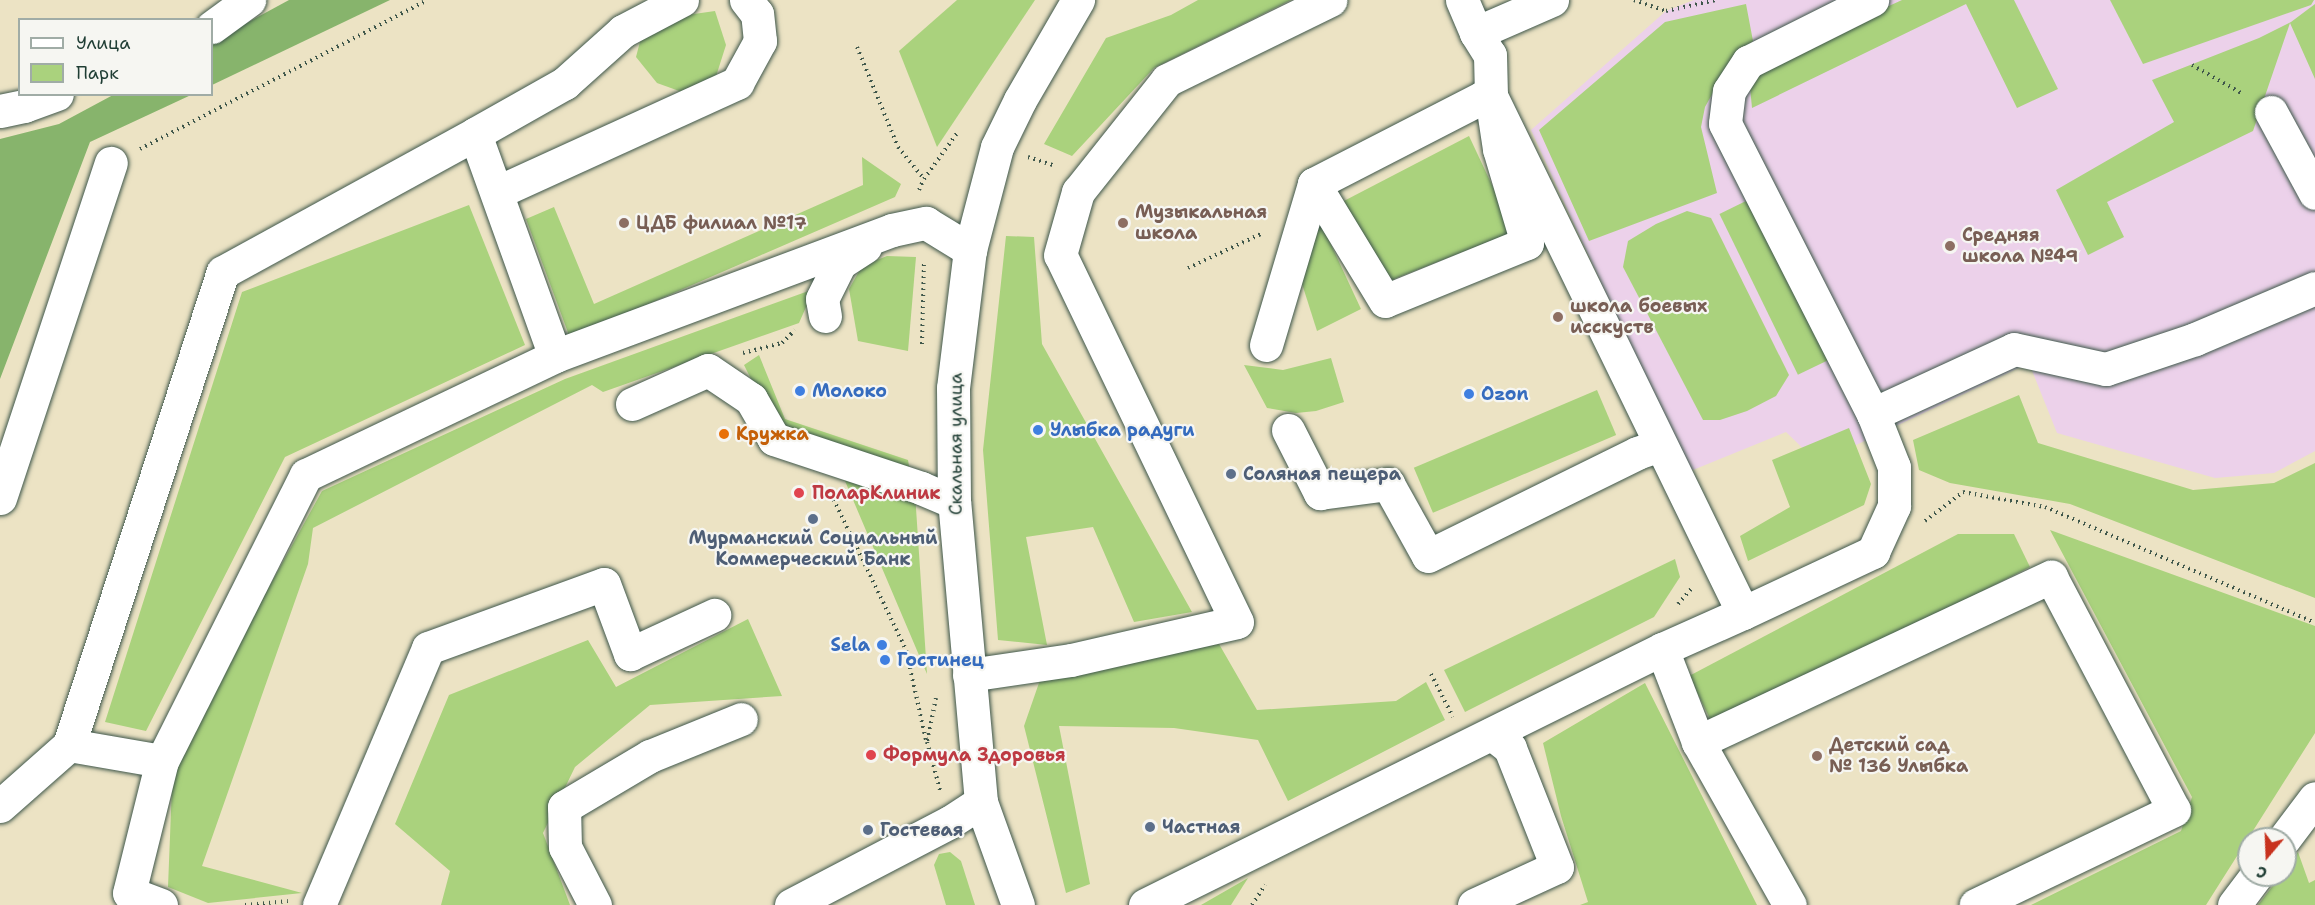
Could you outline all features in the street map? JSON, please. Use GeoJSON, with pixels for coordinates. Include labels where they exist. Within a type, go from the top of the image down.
{"type":"FeatureCollection","features":[{"type":"Feature","properties":{"kind":"street"},"geometry":{"type":"LineString","coordinates":[[213,26],[249,0]]}},
{"type":"Feature","properties":{"kind":"street"},"geometry":{"type":"LineString","coordinates":[[0,806],[69,745],[223,272],[565,83],[623,31],[682,0]]}},
{"type":"Feature","properties":{"kind":"street"},"geometry":{"type":"LineString","coordinates":[[498,192],[737,84],[760,41],[758,14],[746,0]]}},
{"type":"Feature","properties":{"kind":"street","name":"Скальная улица"},"geometry":{"type":"LineString","coordinates":[[1018,905],[981,802],[954,502],[953,388],[970,250],[997,147],[1020,100],[1078,0]]}},
{"type":"Feature","properties":{"kind":"street"},"geometry":{"type":"LineString","coordinates":[[969,675],[1071,660],[1238,622],[1060,255],[1078,192],[1167,80],[1330,0]]}},
{"type":"Feature","properties":{"kind":"street"},"geometry":{"type":"LineString","coordinates":[[1314,184],[1385,301],[1527,243],[1499,149],[1491,96],[1490,55],[1476,33],[1462,0]]}},
{"type":"Feature","properties":{"kind":"street"},"geometry":{"type":"LineString","coordinates":[[1476,33],[1552,0]]}},
{"type":"Feature","properties":{"kind":"street"},"geometry":{"type":"LineString","coordinates":[[1145,905],[1662,649],[1873,552],[1894,506],[1894,467],[1873,414],[1725,123],[1729,91],[1749,62],[1872,0]]}},
{"type":"Feature","properties":{"kind":"street"},"geometry":{"type":"LineString","coordinates":[[0,111],[50,96]]}},
{"type":"Feature","properties":{"kind":"street"},"geometry":{"type":"LineString","coordinates":[[1266,345],[1314,184],[1491,96]]}},
{"type":"Feature","properties":{"kind":"street"},"geometry":{"type":"LineString","coordinates":[[1491,96],[1743,613]]}},
{"type":"Feature","properties":{"kind":"street"},"geometry":{"type":"LineString","coordinates":[[2261,106],[2315,193]]}},
{"type":"Feature","properties":{"kind":"street"},"geometry":{"type":"LineString","coordinates":[[475,134],[498,192],[555,356]]}},
{"type":"Feature","properties":{"kind":"street"},"geometry":{"type":"LineString","coordinates":[[0,498],[111,164]]}},
{"type":"Feature","properties":{"kind":"street"},"geometry":{"type":"LineString","coordinates":[[161,905],[126,899],[162,761],[306,475],[555,356],[892,231],[926,223],[970,250]]}},
{"type":"Feature","properties":{"kind":"street"},"geometry":{"type":"LineString","coordinates":[[825,316],[822,299],[840,263],[892,231]]}},
{"type":"Feature","properties":{"kind":"street"},"geometry":{"type":"LineString","coordinates":[[1873,414],[2014,349],[2106,369],[2195,339],[2315,288]]}},
{"type":"Feature","properties":{"kind":"street"},"geometry":{"type":"LineString","coordinates":[[632,404],[708,370],[751,399],[774,439],[921,488],[954,502]]}},
{"type":"Feature","properties":{"kind":"street"},"geometry":{"type":"LineString","coordinates":[[1288,430],[1320,493],[1388,484],[1428,556],[1637,453],[1660,445]]}},
{"type":"Feature","properties":{"kind":"street"},"geometry":{"type":"LineString","coordinates":[[1698,742],[2051,577],[2174,810],[1976,905]]}},
{"type":"Feature","properties":{"kind":"street"},"geometry":{"type":"LineString","coordinates":[[319,905],[428,648],[604,584],[630,654],[714,615]]}},
{"type":"Feature","properties":{"kind":"street"},"geometry":{"type":"LineString","coordinates":[[1662,649],[1698,742],[1790,905]]}},
{"type":"Feature","properties":{"kind":"street"},"geometry":{"type":"LineString","coordinates":[[595,905],[565,847],[564,807],[650,756],[741,719]]}},
{"type":"Feature","properties":{"kind":"street"},"geometry":{"type":"LineString","coordinates":[[1474,905],[1557,867],[1510,748],[1492,734]]}},
{"type":"Feature","properties":{"kind":"street"},"geometry":{"type":"LineString","coordinates":[[69,745],[162,761]]}},
{"type":"Feature","properties":{"kind":"street"},"geometry":{"type":"LineString","coordinates":[[2293,827],[2315,798]]}},
{"type":"Feature","properties":{"kind":"street"},"geometry":{"type":"LineString","coordinates":[[790,905],[950,822],[981,802]]}},
{"type":"Feature","properties":{"kind":"street"},"geometry":{"type":"LineString","coordinates":[[2234,905],[2248,887]]}},
{"type":"Feature","properties":{"kind":"path"},"geometry":{"type":"LineString","coordinates":[[111,164],[427,0]]}},
{"type":"Feature","properties":{"kind":"path"},"geometry":{"type":"LineString","coordinates":[[1634,0],[1666,11],[1716,0]]}},
{"type":"Feature","properties":{"kind":"path"},"geometry":{"type":"LineString","coordinates":[[857,47],[898,147],[924,179]]}},
{"type":"Feature","properties":{"kind":"path"},"geometry":{"type":"LineString","coordinates":[[2192,65],[2261,106]]}},
{"type":"Feature","properties":{"kind":"path"},"geometry":{"type":"LineString","coordinates":[[1023,155],[1065,170]]}},
{"type":"Feature","properties":{"kind":"path"},"geometry":{"type":"LineString","coordinates":[[741,353],[763,346]]}},
{"type":"Feature","properties":{"kind":"path"},"geometry":{"type":"LineString","coordinates":[[810,452],[906,650],[927,742]]}},
{"type":"Feature","properties":{"kind":"path"},"geometry":{"type":"LineString","coordinates":[[2045,507],[2315,623]]}},
{"type":"Feature","properties":{"kind":"path"},"geometry":{"type":"LineString","coordinates":[[1431,674],[1454,719]]}},
{"type":"Feature","properties":{"kind":"path"},"geometry":{"type":"LineString","coordinates":[[1252,905],[1265,884]]}},
{"type":"Feature","properties":{"kind":"shaded area","name":"Средняя школа №49"},"geometry":{"type":"Polygon","coordinates":[[[1694,0],[2315,0],[2315,451],[2274,473],[2215,478],[2057,433],[2029,363],[1818,463],[1786,432],[1688,472],[1531,130],[1666,11],[1694,0]]]}},
{"type":"Feature","properties":{"kind":"green space"},"geometry":{"type":"Polygon","coordinates":[[[289,0],[390,0],[213,85],[213,41],[289,0]]]}},
{"type":"Feature","properties":{"kind":"green space"},"geometry":{"type":"Polygon","coordinates":[[[957,0],[1035,0],[937,147],[899,51],[957,0]]]}},
{"type":"Feature","properties":{"kind":"green space"},"geometry":{"type":"Polygon","coordinates":[[[1198,0],[1291,0],[1154,68],[1072,156],[1044,144],[1106,38],[1171,15],[1198,0]]]}},
{"type":"Feature","properties":{"kind":"green space"},"geometry":{"type":"Polygon","coordinates":[[[1902,0],[2014,0],[2058,89],[2017,108],[1966,4],[1752,108],[1750,87],[1762,64],[1902,0]]]}},
{"type":"Feature","properties":{"kind":"green space"},"geometry":{"type":"Polygon","coordinates":[[[2110,0],[2314,0],[2311,5],[2143,64],[2110,0]]]}},
{"type":"Feature","properties":{"kind":"green space"},"geometry":{"type":"Polygon","coordinates":[[[1746,4],[1753,41],[1724,73],[1705,107],[1701,127],[1717,193],[1589,241],[1539,130],[1665,22],[1746,4]]]}},
{"type":"Feature","properties":{"kind":"green space"},"geometry":{"type":"Polygon","coordinates":[[[2315,4],[2315,79],[2290,23],[2253,131],[2107,202],[2124,237],[2088,255],[2056,190],[2174,122],[2152,80],[2259,38],[2291,22],[2315,4]]]}},
{"type":"Feature","properties":{"kind":"green space"},"geometry":{"type":"Polygon","coordinates":[[[715,11],[726,45],[711,92],[682,92],[657,83],[636,57],[642,34],[680,16],[715,11]]]}},
{"type":"Feature","properties":{"kind":"green space"},"geometry":{"type":"Polygon","coordinates":[[[111,96],[189,96],[90,142],[0,379],[0,139],[59,124],[111,96]]]}},
{"type":"Feature","properties":{"kind":"green space"},"geometry":{"type":"Polygon","coordinates":[[[1469,136],[1514,232],[1386,282],[1340,203],[1469,136]]]}},
{"type":"Feature","properties":{"kind":"green space"},"geometry":{"type":"Polygon","coordinates":[[[862,157],[901,184],[895,197],[570,338],[526,219],[554,207],[594,304],[863,185],[862,157]]]}},
{"type":"Feature","properties":{"kind":"green space"},"geometry":{"type":"Polygon","coordinates":[[[1750,199],[1828,360],[1798,375],[1719,214],[1750,199]]]}},
{"type":"Feature","properties":{"kind":"green space"},"geometry":{"type":"Polygon","coordinates":[[[469,205],[525,345],[285,457],[146,731],[105,722],[242,292],[469,205]]]}},
{"type":"Feature","properties":{"kind":"green space"},"geometry":{"type":"Polygon","coordinates":[[[1687,211],[1711,218],[1789,375],[1776,396],[1747,411],[1720,420],[1703,420],[1623,267],[1628,241],[1656,224],[1687,211]]]}},
{"type":"Feature","properties":{"kind":"green space"},"geometry":{"type":"Polygon","coordinates":[[[1319,219],[1361,309],[1317,331],[1297,268],[1319,219]]]}},
{"type":"Feature","properties":{"kind":"green space"},"geometry":{"type":"Polygon","coordinates":[[[1006,236],[1034,237],[1042,344],[1192,612],[1134,622],[1093,527],[1026,537],[1047,645],[998,640],[983,450],[1006,236]]]}},
{"type":"Feature","properties":{"kind":"green space"},"geometry":{"type":"Polygon","coordinates":[[[887,256],[916,257],[908,351],[858,341],[849,289],[862,266],[887,256]]]}},
{"type":"Feature","properties":{"kind":"green space"},"geometry":{"type":"Polygon","coordinates":[[[814,289],[799,323],[603,392],[592,385],[313,528],[308,564],[202,866],[302,893],[208,903],[168,887],[173,761],[322,491],[565,379],[814,289]]]}},
{"type":"Feature","properties":{"kind":"green space"},"geometry":{"type":"Polygon","coordinates":[[[759,355],[785,419],[908,460],[911,477],[780,437],[744,365],[759,355]]]}},
{"type":"Feature","properties":{"kind":"green space"},"geometry":{"type":"Polygon","coordinates":[[[1331,358],[1344,402],[1316,411],[1296,413],[1267,408],[1244,365],[1283,370],[1331,358]]]}},
{"type":"Feature","properties":{"kind":"green space"},"geometry":{"type":"Polygon","coordinates":[[[1597,390],[1616,435],[1433,513],[1414,468],[1597,390]]]}},
{"type":"Feature","properties":{"kind":"green space"},"geometry":{"type":"Polygon","coordinates":[[[2019,395],[2038,443],[2193,490],[2274,483],[2315,463],[2315,598],[2070,504],[1950,483],[1919,470],[1913,440],[2019,395]]]}},
{"type":"Feature","properties":{"kind":"green space"},"geometry":{"type":"Polygon","coordinates":[[[1849,428],[1871,484],[1864,505],[1748,561],[1740,536],[1790,507],[1772,460],[1849,428]]]}},
{"type":"Feature","properties":{"kind":"green space"},"geometry":{"type":"Polygon","coordinates":[[[839,470],[915,493],[927,674],[845,481],[839,470]]]}},
{"type":"Feature","properties":{"kind":"green space"},"geometry":{"type":"Polygon","coordinates":[[[2050,530],[2315,626],[2315,733],[2255,827],[2237,827],[2237,856],[2206,905],[2031,905],[2181,831],[2192,797],[2050,530]]]}},
{"type":"Feature","properties":{"kind":"green space"},"geometry":{"type":"Polygon","coordinates":[[[1958,534],[2014,534],[2030,567],[1714,727],[1689,676],[1958,534]]]}},
{"type":"Feature","properties":{"kind":"green space"},"geometry":{"type":"Polygon","coordinates":[[[1675,559],[1680,577],[1654,617],[1465,712],[1444,670],[1675,559]]]}},
{"type":"Feature","properties":{"kind":"green space"},"geometry":{"type":"Polygon","coordinates":[[[748,619],[782,696],[650,705],[575,767],[543,833],[570,905],[441,905],[450,871],[395,824],[449,695],[588,640],[616,687],[748,619]]]}},
{"type":"Feature","properties":{"kind":"green space"},"geometry":{"type":"Polygon","coordinates":[[[1219,644],[1257,710],[1396,701],[1426,682],[1445,720],[1288,801],[1258,740],[1174,728],[1059,726],[1090,884],[1066,893],[1024,726],[1040,680],[1219,644]]]}},
{"type":"Feature","properties":{"kind":"green space"},"geometry":{"type":"Polygon","coordinates":[[[1645,683],[1757,905],[1580,905],[1588,902],[1561,816],[1543,743],[1645,683]]]}},
{"type":"Feature","properties":{"kind":"green space"},"geometry":{"type":"Polygon","coordinates":[[[950,852],[961,861],[975,905],[946,905],[934,865],[939,854],[950,852]]]}},
{"type":"Feature","properties":{"kind":"green space"},"geometry":{"type":"Polygon","coordinates":[[[2297,853],[2309,883],[2315,880],[2315,905],[2258,905],[2272,887],[2297,887],[2297,853]]]}},
{"type":"Feature","properties":{"kind":"green space"},"geometry":{"type":"Polygon","coordinates":[[[1248,878],[1231,905],[1201,905],[1248,878]]]}},
{"type":"Feature","properties":{"kind":"place","name":"ЦДБ филиал №17"},"geometry":{"type":"Point","coordinates":[624,223]}},
{"type":"Feature","properties":{"kind":"place","name":"Музыкальная школа"},"geometry":{"type":"Point","coordinates":[1123,223]}},
{"type":"Feature","properties":{"kind":"place","name":"Средняя школа №49"},"geometry":{"type":"Point","coordinates":[1950,246]}},
{"type":"Feature","properties":{"kind":"place","name":"школа боевых исскуств"},"geometry":{"type":"Point","coordinates":[1558,317]}},
{"type":"Feature","properties":{"kind":"place","name":"Молоко"},"geometry":{"type":"Point","coordinates":[800,391]}},
{"type":"Feature","properties":{"kind":"place","name":"Ozon"},"geometry":{"type":"Point","coordinates":[1469,394]}},
{"type":"Feature","properties":{"kind":"place","name":"Улыбка радуги"},"geometry":{"type":"Point","coordinates":[1038,430]}},
{"type":"Feature","properties":{"kind":"place","name":"Кружка"},"geometry":{"type":"Point","coordinates":[724,434]}},
{"type":"Feature","properties":{"kind":"place","name":"Соляная пещера"},"geometry":{"type":"Point","coordinates":[1231,474]}},
{"type":"Feature","properties":{"kind":"place","name":"ПоларКлиник"},"geometry":{"type":"Point","coordinates":[799,493]}},
{"type":"Feature","properties":{"kind":"place","name":"Мурманский Социальный Коммерческий Банк"},"geometry":{"type":"Point","coordinates":[813,519]}},
{"type":"Feature","properties":{"kind":"place","name":"Sela"},"geometry":{"type":"Point","coordinates":[882,645]}},
{"type":"Feature","properties":{"kind":"place","name":"Гостинец"},"geometry":{"type":"Point","coordinates":[885,660]}},
{"type":"Feature","properties":{"kind":"place","name":"Формула Здоровья"},"geometry":{"type":"Point","coordinates":[871,755]}},
{"type":"Feature","properties":{"kind":"place","name":"Детский сад № 136 Улыбка"},"geometry":{"type":"Point","coordinates":[1817,756]}},
{"type":"Feature","properties":{"kind":"place","name":"Частная"},"geometry":{"type":"Point","coordinates":[1150,827]}},
{"type":"Feature","properties":{"kind":"place","name":"Гостевая"},"geometry":{"type":"Point","coordinates":[868,830]}}]}
